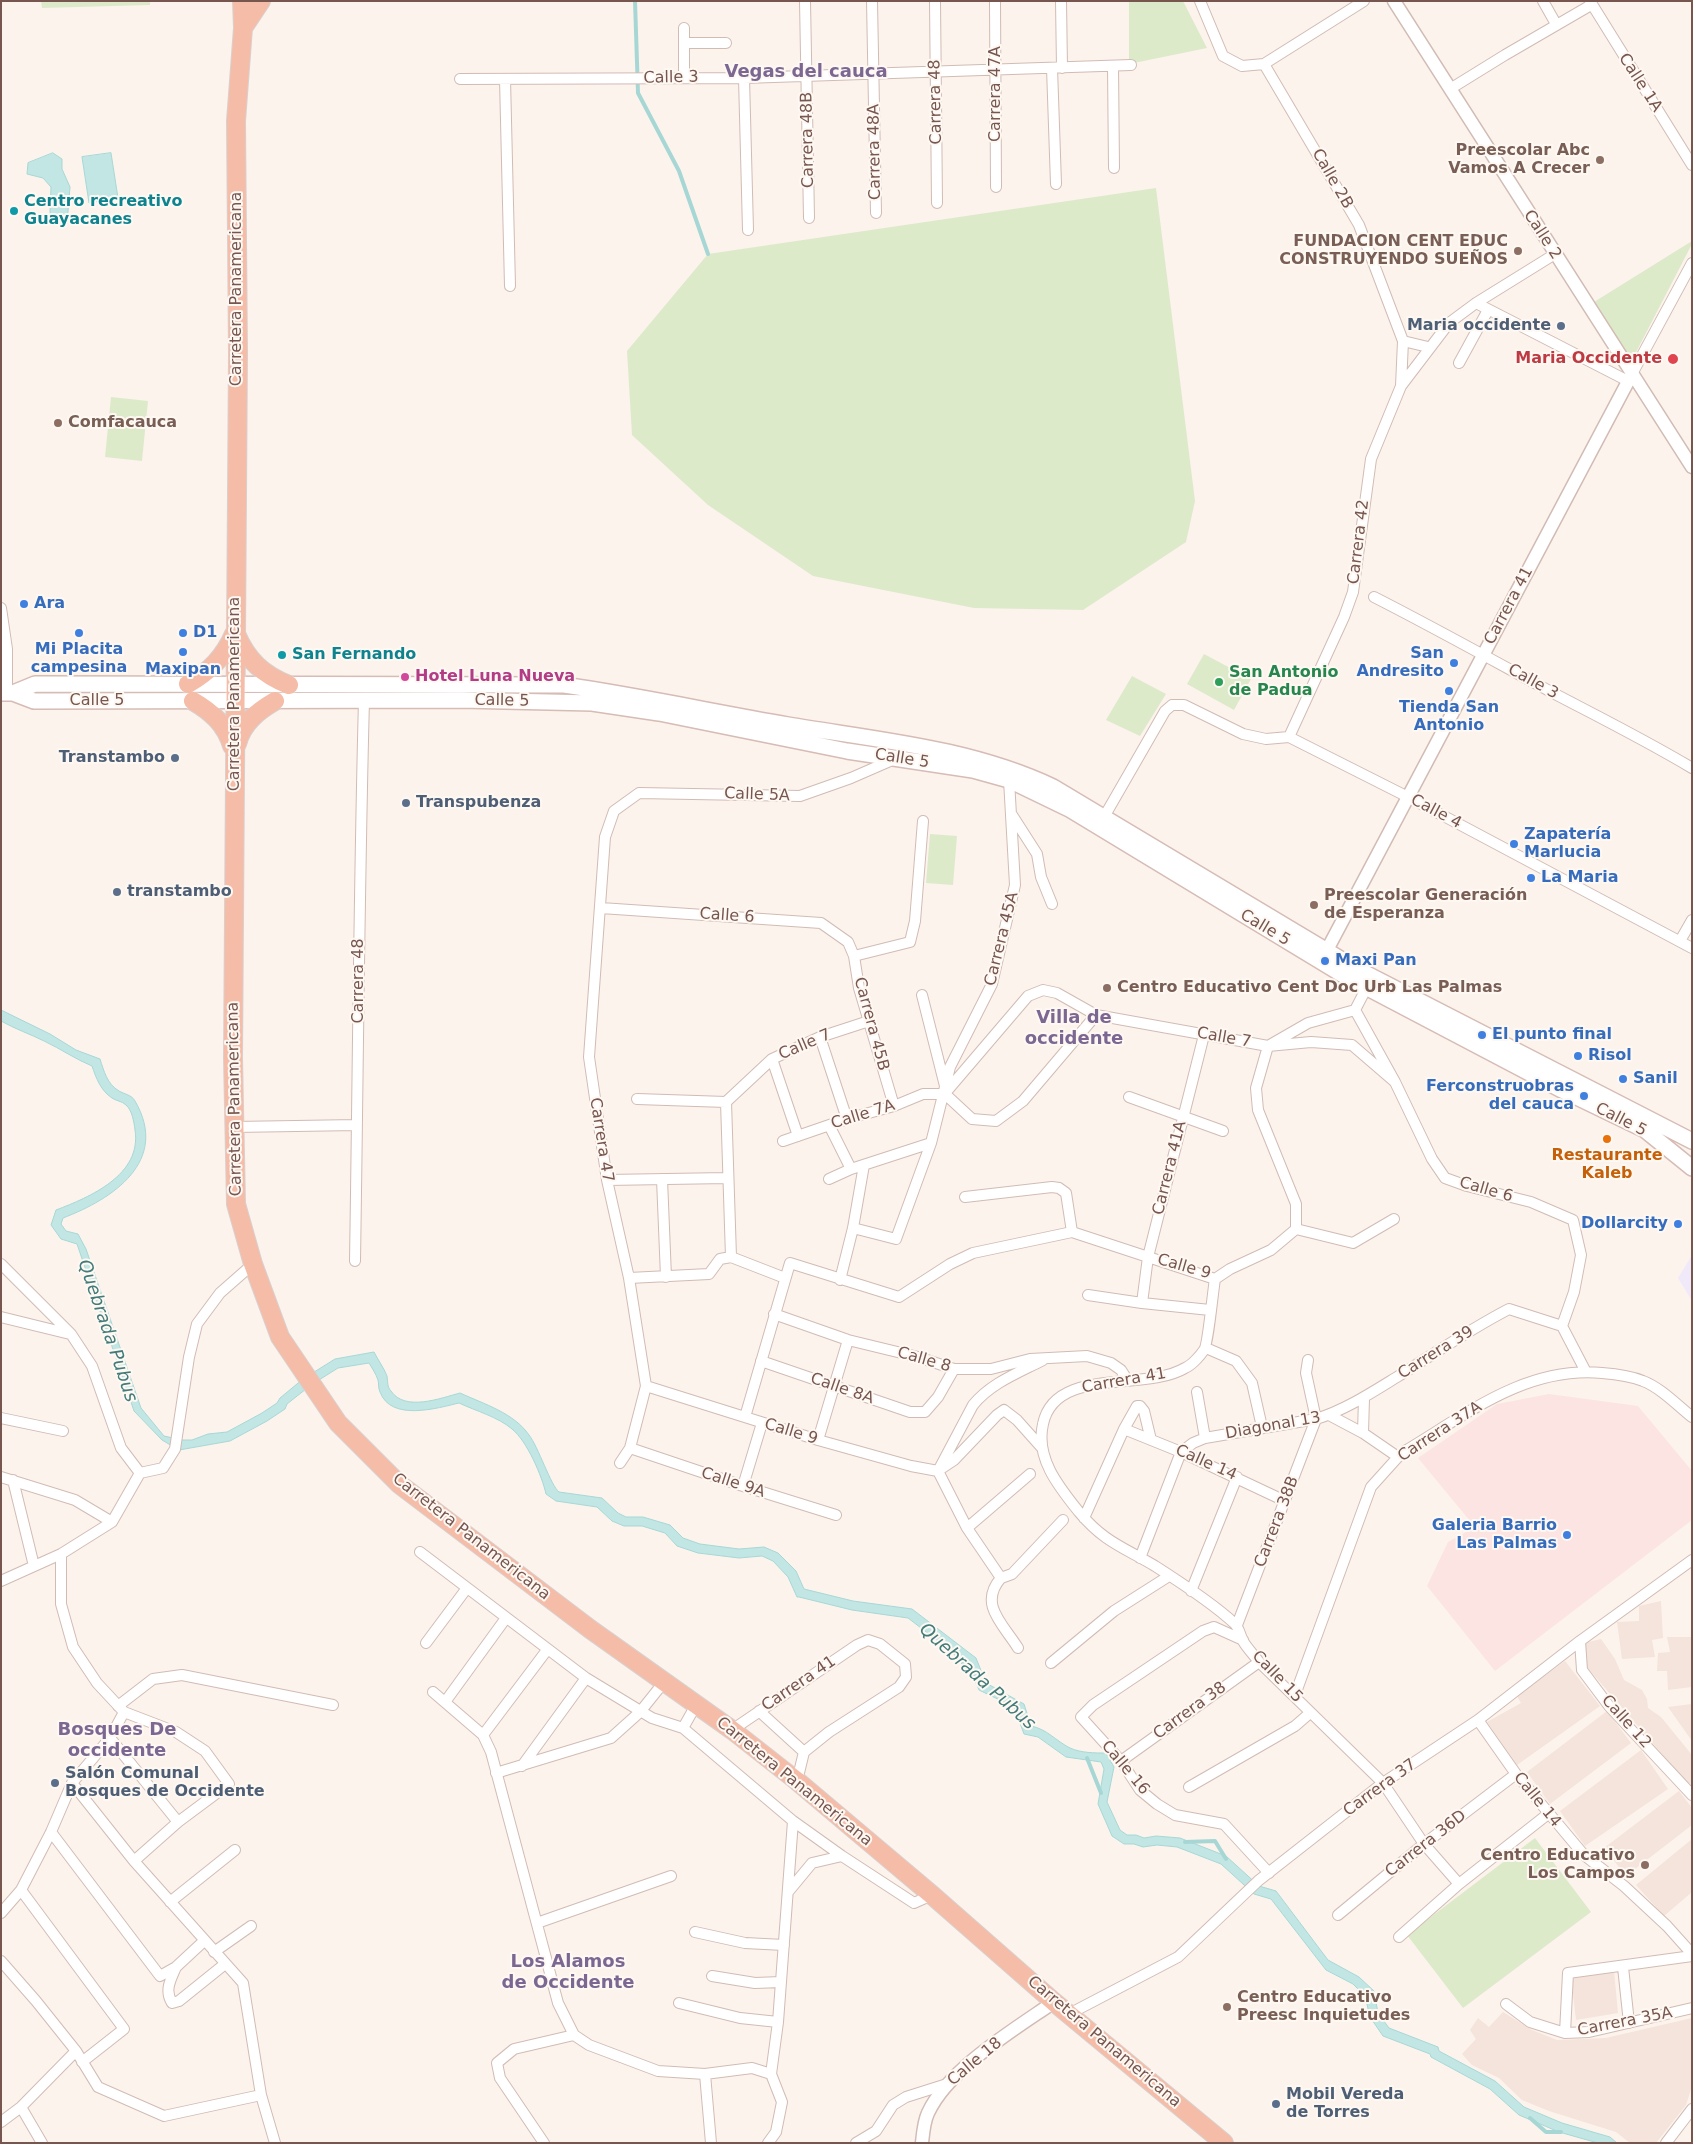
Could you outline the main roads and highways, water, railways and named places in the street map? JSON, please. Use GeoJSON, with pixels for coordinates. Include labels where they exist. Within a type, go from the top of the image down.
{"type":"FeatureCollection","features":[{"type":"Feature","properties":{"kind":"highway","name":"Carretera Panamericana"},"geometry":{"type":"LineString","coordinates":[[242,1],[243,28],[236,121],[238,353],[234,754],[234,1127],[236,1204],[253,1264],[280,1337],[338,1423],[400,1484],[590,1629],[732,1730],[797,1781],[932,1895],[1054,2002],[1224,2143]]}},
{"type":"Feature","properties":{"kind":"highway","name":"Carretera Panamericana"},"geometry":{"type":"LineString","coordinates":[[243,28],[261,1]]}},
{"type":"Feature","properties":{"kind":"highway"},"geometry":{"type":"LineString","coordinates":[[235,631],[241,646],[261,670],[274,679],[289,685]]}},
{"type":"Feature","properties":{"kind":"highway"},"geometry":{"type":"LineString","coordinates":[[234,754],[230,737],[221,722],[190,692],[217,663],[228,648],[235,631]]}},
{"type":"Feature","properties":{"kind":"highway"},"geometry":{"type":"LineString","coordinates":[[234,754],[239,737],[248,722],[260,710],[275,700]]}},
{"type":"Feature","properties":{"kind":"main road","name":"Calle 5"},"geometry":{"type":"LineString","coordinates":[[7,693],[34,684],[190,692],[235,692],[289,685],[564,685],[634,695],[720,714],[978,759],[1029,776],[1104,817],[1358,969],[1692,1142]]}},
{"type":"Feature","properties":{"kind":"main road","name":"Calle 5"},"geometry":{"type":"LineString","coordinates":[[235,692],[275,700],[592,703],[659,713],[847,751],[973,770],[1009,780],[1071,810],[1322,962],[1367,987],[1562,1090],[1645,1130],[1692,1168]]}},
{"type":"Feature","properties":{"kind":"water"},"geometry":{"type":"Polygon","coordinates":[[[53,153],[62,159],[62,169],[70,187],[67,224],[53,225],[50,212],[51,187],[43,178],[27,174],[28,163],[53,153]]]}},
{"type":"Feature","properties":{"kind":"water"},"geometry":{"type":"Polygon","coordinates":[[[111,153],[118,198],[89,203],[82,157],[111,153]]]}},
{"type":"Feature","properties":{"kind":"water"},"geometry":{"type":"Polygon","coordinates":[[[1,1010],[50,1034],[76,1050],[100,1059],[109,1081],[119,1091],[134,1099],[144,1122],[146,1142],[141,1159],[131,1175],[100,1200],[63,1218],[61,1224],[66,1231],[78,1234],[86,1249],[141,1408],[164,1436],[192,1440],[208,1434],[227,1432],[277,1403],[280,1398],[303,1379],[335,1359],[374,1352],[387,1376],[389,1388],[397,1397],[405,1401],[424,1402],[460,1393],[498,1410],[523,1427],[533,1440],[552,1482],[559,1492],[602,1498],[618,1513],[626,1517],[643,1517],[670,1525],[683,1538],[700,1544],[739,1549],[764,1547],[778,1553],[796,1571],[804,1589],[853,1601],[912,1609],[976,1658],[986,1683],[1024,1704],[1031,1726],[1047,1732],[1074,1750],[1106,1753],[1114,1767],[1107,1802],[1120,1830],[1127,1835],[1136,1835],[1144,1838],[1156,1836],[1180,1838],[1226,1856],[1259,1886],[1276,1891],[1328,1960],[1359,1977],[1374,1991],[1378,2013],[1389,2028],[1438,2047],[1439,2051],[1495,2081],[1524,2107],[1562,2123],[1610,2137],[1617,2143],[1598,2143],[1559,2132],[1519,2115],[1490,2089],[1431,2057],[1430,2054],[1383,2036],[1370,2017],[1365,1996],[1353,1984],[1326,1970],[1271,1899],[1254,1894],[1221,1864],[1177,1847],[1157,1845],[1143,1847],[1134,1844],[1124,1844],[1112,1836],[1098,1804],[1104,1769],[1101,1762],[1066,1757],[1038,1737],[1024,1734],[1014,1707],[979,1690],[968,1664],[908,1618],[852,1610],[797,1597],[788,1577],[773,1561],[762,1556],[739,1558],[698,1553],[677,1546],[665,1533],[642,1526],[624,1526],[612,1521],[597,1507],[556,1501],[546,1494],[528,1450],[512,1429],[494,1418],[459,1403],[416,1411],[394,1407],[386,1401],[380,1392],[377,1378],[369,1363],[338,1368],[311,1385],[287,1404],[285,1409],[230,1441],[179,1450],[162,1440],[134,1411],[77,1244],[61,1239],[51,1225],[56,1210],[98,1191],[122,1172],[130,1160],[135,1146],[135,1130],[131,1113],[128,1107],[105,1092],[97,1080],[92,1066],[1,1021],[1,1010]]]}},
{"type":"Feature","properties":{"kind":"waterway"},"geometry":{"type":"LineString","coordinates":[[635,1],[638,93],[679,171],[708,254]]}},
{"type":"Feature","properties":{"kind":"waterway","name":"Quebrada Pubus"},"geometry":{"type":"LineString","coordinates":[[954,1652],[975,1677]]}},
{"type":"Feature","properties":{"kind":"waterway","name":"Quebrada Pubus"},"geometry":{"type":"LineString","coordinates":[[1087,1758],[1101,1793]]}},
{"type":"Feature","properties":{"kind":"waterway","name":"Quebrada Pubus"},"geometry":{"type":"LineString","coordinates":[[1185,1842],[1215,1841],[1226,1859]]}},
{"type":"Feature","properties":{"kind":"waterway","name":"Quebrada Pubus"},"geometry":{"type":"LineString","coordinates":[[1530,2118],[1546,2132],[1561,2132]]}},
{"type":"Feature","properties":{"kind":"place","name":"Preescolar Abc Vamos A Crecer"},"geometry":{"type":"Point","coordinates":[1600,160]}},
{"type":"Feature","properties":{"kind":"place","name":"Centro recreativo Guayacanes"},"geometry":{"type":"Point","coordinates":[14,211]}},
{"type":"Feature","properties":{"kind":"place","name":"FUNDACION CENT EDUC CONSTRUYENDO SUEÑOS"},"geometry":{"type":"Point","coordinates":[1518,251]}},
{"type":"Feature","properties":{"kind":"place","name":"Maria occidente"},"geometry":{"type":"Point","coordinates":[1561,326]}},
{"type":"Feature","properties":{"kind":"place","name":"Maria Occidente"},"geometry":{"type":"Point","coordinates":[1673,359]}},
{"type":"Feature","properties":{"kind":"place","name":"Comfacauca"},"geometry":{"type":"Point","coordinates":[58,423]}},
{"type":"Feature","properties":{"kind":"place","name":"Ara"},"geometry":{"type":"Point","coordinates":[24,604]}},
{"type":"Feature","properties":{"kind":"place","name":"Mi Placita campesina"},"geometry":{"type":"Point","coordinates":[79,633]}},
{"type":"Feature","properties":{"kind":"place","name":"D1"},"geometry":{"type":"Point","coordinates":[183,633]}},
{"type":"Feature","properties":{"kind":"place","name":"Maxipan"},"geometry":{"type":"Point","coordinates":[183,652]}},
{"type":"Feature","properties":{"kind":"place","name":"San Fernando"},"geometry":{"type":"Point","coordinates":[282,655]}},
{"type":"Feature","properties":{"kind":"place","name":"San Andresito"},"geometry":{"type":"Point","coordinates":[1454,663]}},
{"type":"Feature","properties":{"kind":"place","name":"Hotel Luna Nueva"},"geometry":{"type":"Point","coordinates":[405,677]}},
{"type":"Feature","properties":{"kind":"place","name":"San Antonio de Padua"},"geometry":{"type":"Point","coordinates":[1219,682]}},
{"type":"Feature","properties":{"kind":"place","name":"Tienda San Antonio"},"geometry":{"type":"Point","coordinates":[1449,691]}},
{"type":"Feature","properties":{"kind":"place","name":"Transtambo"},"geometry":{"type":"Point","coordinates":[175,758]}},
{"type":"Feature","properties":{"kind":"place","name":"Transpubenza"},"geometry":{"type":"Point","coordinates":[406,803]}},
{"type":"Feature","properties":{"kind":"place","name":"Zapatería Marlucia"},"geometry":{"type":"Point","coordinates":[1514,844]}},
{"type":"Feature","properties":{"kind":"place","name":"La Maria"},"geometry":{"type":"Point","coordinates":[1531,878]}},
{"type":"Feature","properties":{"kind":"place","name":"transtambo"},"geometry":{"type":"Point","coordinates":[117,892]}},
{"type":"Feature","properties":{"kind":"place","name":"Preescolar Generación de Esperanza"},"geometry":{"type":"Point","coordinates":[1314,905]}},
{"type":"Feature","properties":{"kind":"place","name":"Maxi Pan"},"geometry":{"type":"Point","coordinates":[1325,961]}},
{"type":"Feature","properties":{"kind":"place","name":"Centro Educativo Cent Doc Urb Las Palmas"},"geometry":{"type":"Point","coordinates":[1107,988]}},
{"type":"Feature","properties":{"kind":"place","name":"El punto final"},"geometry":{"type":"Point","coordinates":[1482,1035]}},
{"type":"Feature","properties":{"kind":"place","name":"Risol"},"geometry":{"type":"Point","coordinates":[1578,1056]}},
{"type":"Feature","properties":{"kind":"place","name":"Sanil"},"geometry":{"type":"Point","coordinates":[1623,1079]}},
{"type":"Feature","properties":{"kind":"place","name":"Ferconstruobras del cauca"},"geometry":{"type":"Point","coordinates":[1584,1096]}},
{"type":"Feature","properties":{"kind":"place","name":"Restaurante Kaleb"},"geometry":{"type":"Point","coordinates":[1607,1139]}},
{"type":"Feature","properties":{"kind":"place","name":"Dollarcity"},"geometry":{"type":"Point","coordinates":[1678,1224]}},
{"type":"Feature","properties":{"kind":"place","name":"Galeria Barrio Las Palmas"},"geometry":{"type":"Point","coordinates":[1567,1535]}},
{"type":"Feature","properties":{"kind":"place","name":"Salón Comunal Bosques de Occidente"},"geometry":{"type":"Point","coordinates":[55,1783]}},
{"type":"Feature","properties":{"kind":"place","name":"Centro Educativo Los Campos"},"geometry":{"type":"Point","coordinates":[1645,1865]}},
{"type":"Feature","properties":{"kind":"place","name":"Centro Educativo Preesc Inquietudes"},"geometry":{"type":"Point","coordinates":[1227,2007]}},
{"type":"Feature","properties":{"kind":"place","name":"Mobil Vereda de Torres"},"geometry":{"type":"Point","coordinates":[1276,2104]}},
{"type":"Feature","properties":{"kind":"district","name":"Vegas del cauca"},"geometry":{"type":"Point","coordinates":[806,72]}},
{"type":"Feature","properties":{"kind":"district","name":"Villa de occidente"},"geometry":{"type":"Point","coordinates":[1074,1028]}},
{"type":"Feature","properties":{"kind":"district","name":"Bosques De occidente"},"geometry":{"type":"Point","coordinates":[117,1740]}},
{"type":"Feature","properties":{"kind":"district","name":"Los Alamos de Occidente"},"geometry":{"type":"Point","coordinates":[568,1972]}}]}
